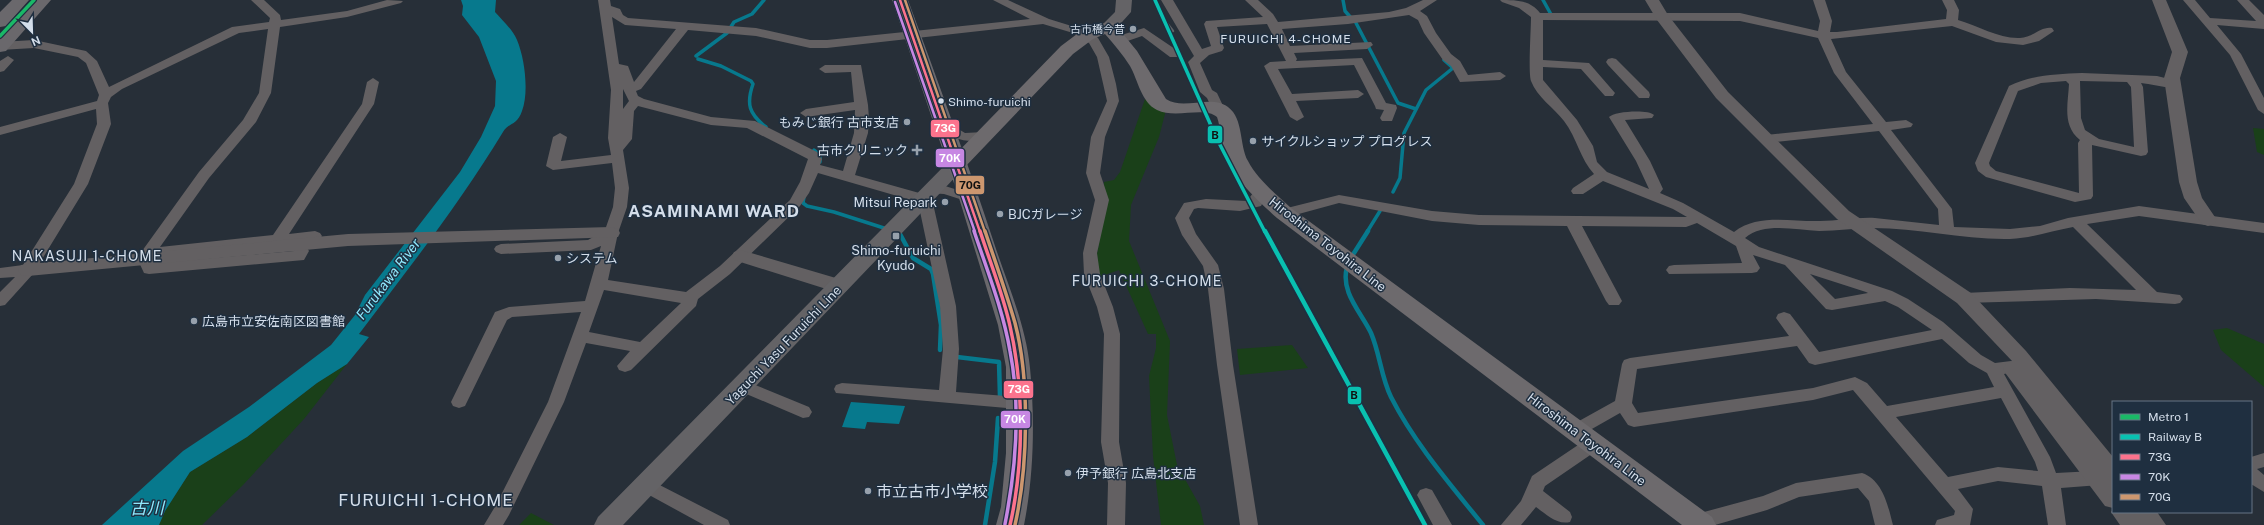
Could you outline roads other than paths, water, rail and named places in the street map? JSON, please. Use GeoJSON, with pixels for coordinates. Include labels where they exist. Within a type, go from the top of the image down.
{"type":"FeatureCollection","features":[{"type":"Feature","properties":{"kind":"highway"},"geometry":{"type":"LineString","coordinates":[[0,22],[21,0]]}},
{"type":"Feature","properties":{"kind":"highway"},"geometry":{"type":"LineString","coordinates":[[2,53],[43,0]]}},
{"type":"Feature","properties":{"kind":"highway"},"geometry":{"type":"LineString","coordinates":[[900,0],[941,123],[969,198],[1010,325],[1018,367],[1019,403],[1019,453],[1014,507],[1010,525]]}},
{"type":"Feature","properties":{"kind":"main road"},"geometry":{"type":"LineString","coordinates":[[1113,33],[1126,7],[1124,0]]}},
{"type":"Feature","properties":{"kind":"main road"},"geometry":{"type":"LineString","coordinates":[[957,164],[1067,50],[1087,35],[1113,33]]}},
{"type":"Feature","properties":{"kind":"main road"},"geometry":{"type":"LineString","coordinates":[[1113,33],[1138,66],[1156,100],[1163,106],[1174,109],[1210,107],[1218,110]]}},
{"type":"Feature","properties":{"kind":"main road","name":"Hiroshima Toyohira Line"},"geometry":{"type":"LineString","coordinates":[[1218,110],[1224,114],[1229,122],[1232,147],[1237,159],[1261,192],[1284,213],[1702,525]]}},
{"type":"Feature","properties":{"kind":"main road","name":"Yaguchi Yasu Furuichi Line"},"geometry":{"type":"LineString","coordinates":[[607,525],[957,164]]}},
{"type":"Feature","properties":{"kind":"street"},"geometry":{"type":"LineString","coordinates":[[144,258],[204,175],[249,122],[265,93],[276,17],[257,0]]}},
{"type":"Feature","properties":{"kind":"street"},"geometry":{"type":"LineString","coordinates":[[999,0],[1045,21],[1077,30],[1087,35],[1094,41],[1103,57],[1113,101],[1098,137],[1093,173],[1100,189],[1102,200],[1090,253],[1092,274],[1105,307],[1112,334],[1110,442],[1117,483],[1116,525]]}},
{"type":"Feature","properties":{"kind":"street"},"geometry":{"type":"LineString","coordinates":[[1167,0],[1199,55]]}},
{"type":"Feature","properties":{"kind":"street"},"geometry":{"type":"LineString","coordinates":[[1251,0],[1272,21],[1294,65]]}},
{"type":"Feature","properties":{"kind":"street"},"geometry":{"type":"LineString","coordinates":[[1218,110],[1212,96],[1206,92],[1194,62],[1199,55],[1218,48],[1210,24],[1272,21],[1350,22],[1411,12],[1431,0]]}},
{"type":"Feature","properties":{"kind":"street"},"geometry":{"type":"LineString","coordinates":[[1506,0],[1527,7],[1537,17],[1740,17],[1824,35],[1837,36],[1952,22],[2010,42],[2038,38],[2048,30]]}},
{"type":"Feature","properties":{"kind":"street"},"geometry":{"type":"LineString","coordinates":[[1652,0],[1662,17],[1722,96],[1843,214],[1964,298],[2019,356],[2108,476],[2112,494]]}},
{"type":"Feature","properties":{"kind":"street"},"geometry":{"type":"LineString","coordinates":[[1819,0],[1826,20],[1824,35],[1840,73],[1876,120],[1884,126],[1935,194],[1945,210],[1947,230]]}},
{"type":"Feature","properties":{"kind":"street"},"geometry":{"type":"LineString","coordinates":[[1948,0],[1953,10],[1952,22]]}},
{"type":"Feature","properties":{"kind":"street"},"geometry":{"type":"LineString","coordinates":[[2159,0],[2177,41],[2180,52],[2172,78],[2188,182],[2193,198],[2208,220]]}},
{"type":"Feature","properties":{"kind":"street"},"geometry":{"type":"LineString","coordinates":[[2189,0],[2235,54],[2264,110]]}},
{"type":"Feature","properties":{"kind":"street"},"geometry":{"type":"LineString","coordinates":[[2243,0],[2264,22]]}},
{"type":"Feature","properties":{"kind":"street"},"geometry":{"type":"LineString","coordinates":[[0,131],[103,99],[118,86],[226,34],[275,24],[347,14],[397,2]]}},
{"type":"Feature","properties":{"kind":"street"},"geometry":{"type":"LineString","coordinates":[[605,5],[616,11],[618,17],[625,21],[771,34],[810,44],[827,44],[956,29],[1045,21]]}},
{"type":"Feature","properties":{"kind":"street"},"geometry":{"type":"LineString","coordinates":[[493,525],[503,510],[556,402],[599,284],[611,233],[620,207],[622,188],[615,138],[617,90],[605,5]]}},
{"type":"Feature","properties":{"kind":"street"},"geometry":{"type":"LineString","coordinates":[[1272,21],[1343,12]]}},
{"type":"Feature","properties":{"kind":"street"},"geometry":{"type":"LineString","coordinates":[[1411,12],[1423,18],[1430,33],[1447,57],[1456,64],[1464,78],[1500,76]]}},
{"type":"Feature","properties":{"kind":"street"},"geometry":{"type":"LineString","coordinates":[[1537,17],[1537,80],[1543,90],[1570,120],[1586,146],[1591,163],[1602,175],[1678,206],[1754,250],[1871,288],[1887,295],[1903,303],[1946,333],[1975,359],[2002,368]]}},
{"type":"Feature","properties":{"kind":"street"},"geometry":{"type":"LineString","coordinates":[[2207,21],[2264,25]]}},
{"type":"Feature","properties":{"kind":"street"},"geometry":{"type":"LineString","coordinates":[[560,137],[553,166],[591,163],[618,154],[625,139],[628,111],[637,86],[685,26]]}},
{"type":"Feature","properties":{"kind":"street"},"geometry":{"type":"LineString","coordinates":[[1113,33],[1144,32],[1174,54]]}},
{"type":"Feature","properties":{"kind":"street"},"geometry":{"type":"LineString","coordinates":[[0,301],[28,270],[54,231],[81,184],[104,124],[101,81],[91,61],[82,54],[34,44],[2,53]]}},
{"type":"Feature","properties":{"kind":"street"},"geometry":{"type":"LineString","coordinates":[[1287,50],[1367,45]]}},
{"type":"Feature","properties":{"kind":"street"},"geometry":{"type":"LineString","coordinates":[[1297,117],[1290,98],[1277,81],[1270,66],[1358,61],[1381,106],[1391,108],[1386,118]]}},
{"type":"Feature","properties":{"kind":"street"},"geometry":{"type":"LineString","coordinates":[[1612,62],[1644,95]]}},
{"type":"Feature","properties":{"kind":"street"},"geometry":{"type":"LineString","coordinates":[[1536,63],[1585,66],[1609,93]]}},
{"type":"Feature","properties":{"kind":"street"},"geometry":{"type":"LineString","coordinates":[[613,66],[624,69],[633,95]]}},
{"type":"Feature","properties":{"kind":"street"},"geometry":{"type":"LineString","coordinates":[[825,69],[857,68],[862,106],[860,133],[848,176]]}},
{"type":"Feature","properties":{"kind":"street"},"geometry":{"type":"LineString","coordinates":[[2088,140],[2085,143],[2086,196],[2075,198],[1991,174],[1983,168],[1982,163],[2013,89],[2021,83],[2032,80],[2070,78],[2157,80],[2173,84]]}},
{"type":"Feature","properties":{"kind":"street"},"geometry":{"type":"LineString","coordinates":[[2070,78],[2075,83],[2075,126],[2080,134],[2088,140],[2141,152],[2136,87],[2132,80]]}},
{"type":"Feature","properties":{"kind":"street"},"geometry":{"type":"LineString","coordinates":[[1600,83],[1629,80]]}},
{"type":"Feature","properties":{"kind":"street"},"geometry":{"type":"LineString","coordinates":[[278,239],[368,104],[373,82]]}},
{"type":"Feature","properties":{"kind":"street"},"geometry":{"type":"LineString","coordinates":[[1290,98],[1358,94]]}},
{"type":"Feature","properties":{"kind":"street"},"geometry":{"type":"LineString","coordinates":[[633,95],[711,121],[750,124],[812,155],[815,159],[817,168]]}},
{"type":"Feature","properties":{"kind":"street"},"geometry":{"type":"LineString","coordinates":[[806,112],[862,106]]}},
{"type":"Feature","properties":{"kind":"street"},"geometry":{"type":"LineString","coordinates":[[1647,115],[1616,117],[1643,161],[1656,189],[1652,195]]}},
{"type":"Feature","properties":{"kind":"street"},"geometry":{"type":"LineString","coordinates":[[941,123],[954,134],[966,137],[984,136]]}},
{"type":"Feature","properties":{"kind":"street"},"geometry":{"type":"LineString","coordinates":[[1766,139],[1864,130],[1906,124]]}},
{"type":"Feature","properties":{"kind":"street"},"geometry":{"type":"LineString","coordinates":[[817,168],[928,194],[945,190],[969,198]]}},
{"type":"Feature","properties":{"kind":"street"},"geometry":{"type":"LineString","coordinates":[[599,284],[652,291],[677,298],[690,297],[699,293],[741,256],[796,202],[810,177],[817,168]]}},
{"type":"Feature","properties":{"kind":"street"},"geometry":{"type":"LineString","coordinates":[[1578,191],[1602,175]]}},
{"type":"Feature","properties":{"kind":"street"},"geometry":{"type":"LineString","coordinates":[[1249,525],[1225,365],[1216,289],[1210,265],[1189,235],[1182,218],[1189,206],[1201,202],[1243,207],[1256,203],[1257,197],[1261,192]]}},
{"type":"Feature","properties":{"kind":"street"},"geometry":{"type":"LineString","coordinates":[[928,194],[948,306],[951,349],[947,396]]}},
{"type":"Feature","properties":{"kind":"street"},"geometry":{"type":"LineString","coordinates":[[1284,213],[1339,199],[1432,216],[1463,219],[1686,222],[1700,218]]}},
{"type":"Feature","properties":{"kind":"street"},"geometry":{"type":"LineString","coordinates":[[1739,242],[1747,229],[1757,226],[1784,224],[1835,226],[1856,223],[1874,223],[2010,234],[2040,231],[2076,222],[2139,210],[2264,228]]}},
{"type":"Feature","properties":{"kind":"street"},"geometry":{"type":"LineString","coordinates":[[1572,221],[1614,301]]}},
{"type":"Feature","properties":{"kind":"street"},"geometry":{"type":"LineString","coordinates":[[2076,222],[2152,296]]}},
{"type":"Feature","properties":{"kind":"street"},"geometry":{"type":"LineString","coordinates":[[0,273],[144,258],[348,240],[611,233]]}},
{"type":"Feature","properties":{"kind":"street"},"geometry":{"type":"LineString","coordinates":[[500,249],[591,244],[611,233]]}},
{"type":"Feature","properties":{"kind":"street"},"geometry":{"type":"LineString","coordinates":[[144,258],[163,251],[315,236],[312,239]]}},
{"type":"Feature","properties":{"kind":"street"},"geometry":{"type":"LineString","coordinates":[[1674,270],[1752,268],[1739,242]]}},
{"type":"Feature","properties":{"kind":"street"},"geometry":{"type":"LineString","coordinates":[[144,258],[149,269],[299,256],[302,251]]}},
{"type":"Feature","properties":{"kind":"street"},"geometry":{"type":"LineString","coordinates":[[741,256],[839,286]]}},
{"type":"Feature","properties":{"kind":"street"},"geometry":{"type":"LineString","coordinates":[[1789,261],[1832,305],[1887,295]]}},
{"type":"Feature","properties":{"kind":"street"},"geometry":{"type":"LineString","coordinates":[[1942,283],[2002,368],[2108,476]]}},
{"type":"Feature","properties":{"kind":"street"},"geometry":{"type":"LineString","coordinates":[[1964,298],[2027,294],[2152,296],[2175,300]]}},
{"type":"Feature","properties":{"kind":"street"},"geometry":{"type":"LineString","coordinates":[[625,366],[691,302],[690,297]]}},
{"type":"Feature","properties":{"kind":"street"},"geometry":{"type":"LineString","coordinates":[[459,402],[501,316],[509,312],[591,306]]}},
{"type":"Feature","properties":{"kind":"street"},"geometry":{"type":"LineString","coordinates":[[1784,318],[1815,359],[1946,333]]}},
{"type":"Feature","properties":{"kind":"street"},"geometry":{"type":"LineString","coordinates":[[580,336],[642,348]]}},
{"type":"Feature","properties":{"kind":"street"},"geometry":{"type":"LineString","coordinates":[[1800,340],[1630,364],[1623,404],[1634,420],[1813,394],[1855,383],[1861,387],[1964,509],[1963,521],[1944,525]]}},
{"type":"Feature","properties":{"kind":"street"},"geometry":{"type":"LineString","coordinates":[[2002,368],[2006,391],[2044,462],[2050,480],[2057,525]]}},
{"type":"Feature","properties":{"kind":"street"},"geometry":{"type":"LineString","coordinates":[[743,386],[803,412]]}},
{"type":"Feature","properties":{"kind":"street"},"geometry":{"type":"LineString","coordinates":[[842,389],[947,396],[1019,403]]}},
{"type":"Feature","properties":{"kind":"street"},"geometry":{"type":"LineString","coordinates":[[1883,413],[2006,391]]}},
{"type":"Feature","properties":{"kind":"street"},"geometry":{"type":"LineString","coordinates":[[1576,431],[1623,404]]}},
{"type":"Feature","properties":{"kind":"street"},"geometry":{"type":"LineString","coordinates":[[1510,525],[1528,505],[1538,481],[1593,444]]}},
{"type":"Feature","properties":{"kind":"street"},"geometry":{"type":"LineString","coordinates":[[2252,464],[2264,460]]}},
{"type":"Feature","properties":{"kind":"street"},"geometry":{"type":"LineString","coordinates":[[1944,485],[1998,474],[2061,481],[2108,476]]}},
{"type":"Feature","properties":{"kind":"street"},"geometry":{"type":"LineString","coordinates":[[2252,475],[2264,485]]}},
{"type":"Feature","properties":{"kind":"street"},"geometry":{"type":"LineString","coordinates":[[1702,525],[1711,517],[1766,503],[1796,490],[1862,480],[1877,498],[1884,525]]}},
{"type":"Feature","properties":{"kind":"street"},"geometry":{"type":"LineString","coordinates":[[646,485],[721,525]]}},
{"type":"Feature","properties":{"kind":"street"},"geometry":{"type":"LineString","coordinates":[[1533,494],[1563,517]]}},
{"type":"Feature","properties":{"kind":"street"},"geometry":{"type":"LineString","coordinates":[[1426,495],[1443,525]]}},
{"type":"Feature","properties":{"kind":"street"},"geometry":{"type":"LineString","coordinates":[[2124,513],[2133,525]]}},
{"type":"Feature","properties":{"kind":"street"},"geometry":{"type":"LineString","coordinates":[[2145,513],[2154,525]]}},
{"type":"Feature","properties":{"kind":"water","name":"古川"},"geometry":{"type":"Polygon","coordinates":[[[461,0],[496,0],[495,12],[513,33],[520,48],[526,86],[524,104],[518,119],[505,129],[452,210],[359,334],[369,337],[347,364],[317,383],[247,437],[190,472],[165,511],[159,525],[102,525],[183,451],[249,407],[331,345],[355,315],[365,295],[460,172],[481,137],[495,106],[496,81],[479,37],[462,15],[463,6],[461,0]]]}},
{"type":"Feature","properties":{"kind":"water"},"geometry":{"type":"Polygon","coordinates":[[[851,402],[905,406],[899,424],[867,422],[865,429],[842,427],[851,402]]]}},
{"type":"Feature","properties":{"kind":"waterway"},"geometry":{"type":"LineString","coordinates":[[696,56],[727,33],[734,22],[752,14],[764,0]]}},
{"type":"Feature","properties":{"kind":"waterway"},"geometry":{"type":"LineString","coordinates":[[1343,0],[1345,11],[1352,19]]}},
{"type":"Feature","properties":{"kind":"waterway"},"geometry":{"type":"LineString","coordinates":[[1543,0],[1553,18]]}},
{"type":"Feature","properties":{"kind":"waterway"},"geometry":{"type":"LineString","coordinates":[[1356,23],[1398,103],[1416,109]]}},
{"type":"Feature","properties":{"kind":"waterway"},"geometry":{"type":"LineString","coordinates":[[698,59],[721,66],[751,81],[753,84],[750,97],[750,108],[756,118],[766,127]]}},
{"type":"Feature","properties":{"kind":"waterway"},"geometry":{"type":"LineString","coordinates":[[1393,192],[1400,178],[1404,133],[1426,90],[1453,68],[1444,60]]}},
{"type":"Feature","properties":{"kind":"waterway"},"geometry":{"type":"LineString","coordinates":[[814,150],[820,155],[820,162]]}},
{"type":"Feature","properties":{"kind":"waterway"},"geometry":{"type":"LineString","coordinates":[[804,197],[803,203],[807,206],[834,212],[887,229]]}},
{"type":"Feature","properties":{"kind":"waterway"},"geometry":{"type":"LineString","coordinates":[[1367,232],[1380,211]]}},
{"type":"Feature","properties":{"kind":"waterway"},"geometry":{"type":"LineString","coordinates":[[1354,253],[1368,231]]}},
{"type":"Feature","properties":{"kind":"waterway"},"geometry":{"type":"LineString","coordinates":[[900,234],[913,258],[931,269],[933,274],[941,325],[940,350]]}},
{"type":"Feature","properties":{"kind":"waterway"},"geometry":{"type":"LineString","coordinates":[[1347,267],[1346,285],[1353,302],[1371,333],[1377,349],[1385,382],[1391,397],[1400,414],[1422,447],[1483,525]]}},
{"type":"Feature","properties":{"kind":"waterway"},"geometry":{"type":"LineString","coordinates":[[957,357],[999,362],[1000,397]]}},
{"type":"Feature","properties":{"kind":"waterway"},"geometry":{"type":"LineString","coordinates":[[985,525],[995,462],[998,418]]}},
{"type":"Feature","properties":{"kind":"railway"},"geometry":{"type":"LineString","coordinates":[[1166,22],[1173,31]]}},
{"type":"Feature","properties":{"kind":"metro line","name":"1"},"geometry":{"type":"LineString","coordinates":[[0,36],[34,0]]}},
{"type":"Feature","properties":{"kind":"rail line","name":"B"},"geometry":{"type":"LineString","coordinates":[[1155,0],[1217,139],[1256,215],[1425,525]]}},
{"type":"Feature","properties":{"kind":"place","name":"古市橋今昔"},"geometry":{"type":"Point","coordinates":[1133,29]}},
{"type":"Feature","properties":{"kind":"place","name":"Shimo-furuichi"},"geometry":{"type":"Point","coordinates":[941,101]}},
{"type":"Feature","properties":{"kind":"place","name":"もみじ銀行 古市支店"},"geometry":{"type":"Point","coordinates":[907,122]}},
{"type":"Feature","properties":{"kind":"place","name":"サイクルショップ プログレス"},"geometry":{"type":"Point","coordinates":[1253,141]}},
{"type":"Feature","properties":{"kind":"place","name":"古市クリニック"},"geometry":{"type":"Point","coordinates":[917,150]}},
{"type":"Feature","properties":{"kind":"place","name":"Mitsui Repark"},"geometry":{"type":"Point","coordinates":[945,202]}},
{"type":"Feature","properties":{"kind":"place","name":"BJCガレージ"},"geometry":{"type":"Point","coordinates":[1000,214]}},
{"type":"Feature","properties":{"kind":"place","name":"Shimo-furuichi Kyudo"},"geometry":{"type":"Point","coordinates":[896,236]}},
{"type":"Feature","properties":{"kind":"place","name":"システム"},"geometry":{"type":"Point","coordinates":[558,258]}},
{"type":"Feature","properties":{"kind":"place","name":"広島市立安佐南区図書館"},"geometry":{"type":"Point","coordinates":[194,321]}},
{"type":"Feature","properties":{"kind":"place","name":"伊予銀行 広島北支店"},"geometry":{"type":"Point","coordinates":[1068,473]}},
{"type":"Feature","properties":{"kind":"place","name":"市立古市小学校"},"geometry":{"type":"Point","coordinates":[868,491]}},
{"type":"Feature","properties":{"kind":"district","name":"FURUICHI 4-CHOME"},"geometry":{"type":"Point","coordinates":[1286,39]}},
{"type":"Feature","properties":{"kind":"district","name":"ASAMINAMI WARD"},"geometry":{"type":"Point","coordinates":[714,211]}},
{"type":"Feature","properties":{"kind":"district","name":"NAKASUJI 1-CHOME"},"geometry":{"type":"Point","coordinates":[87,256]}},
{"type":"Feature","properties":{"kind":"district","name":"FURUICHI 3-CHOME"},"geometry":{"type":"Point","coordinates":[1147,281]}},
{"type":"Feature","properties":{"kind":"district","name":"FURUICHI 1-CHOME"},"geometry":{"type":"Point","coordinates":[426,500]}},
{"type":"Feature","properties":{"kind":"water label","name":"Furukawa River"},"geometry":{"type":"Point","coordinates":[388,279]}}]}
